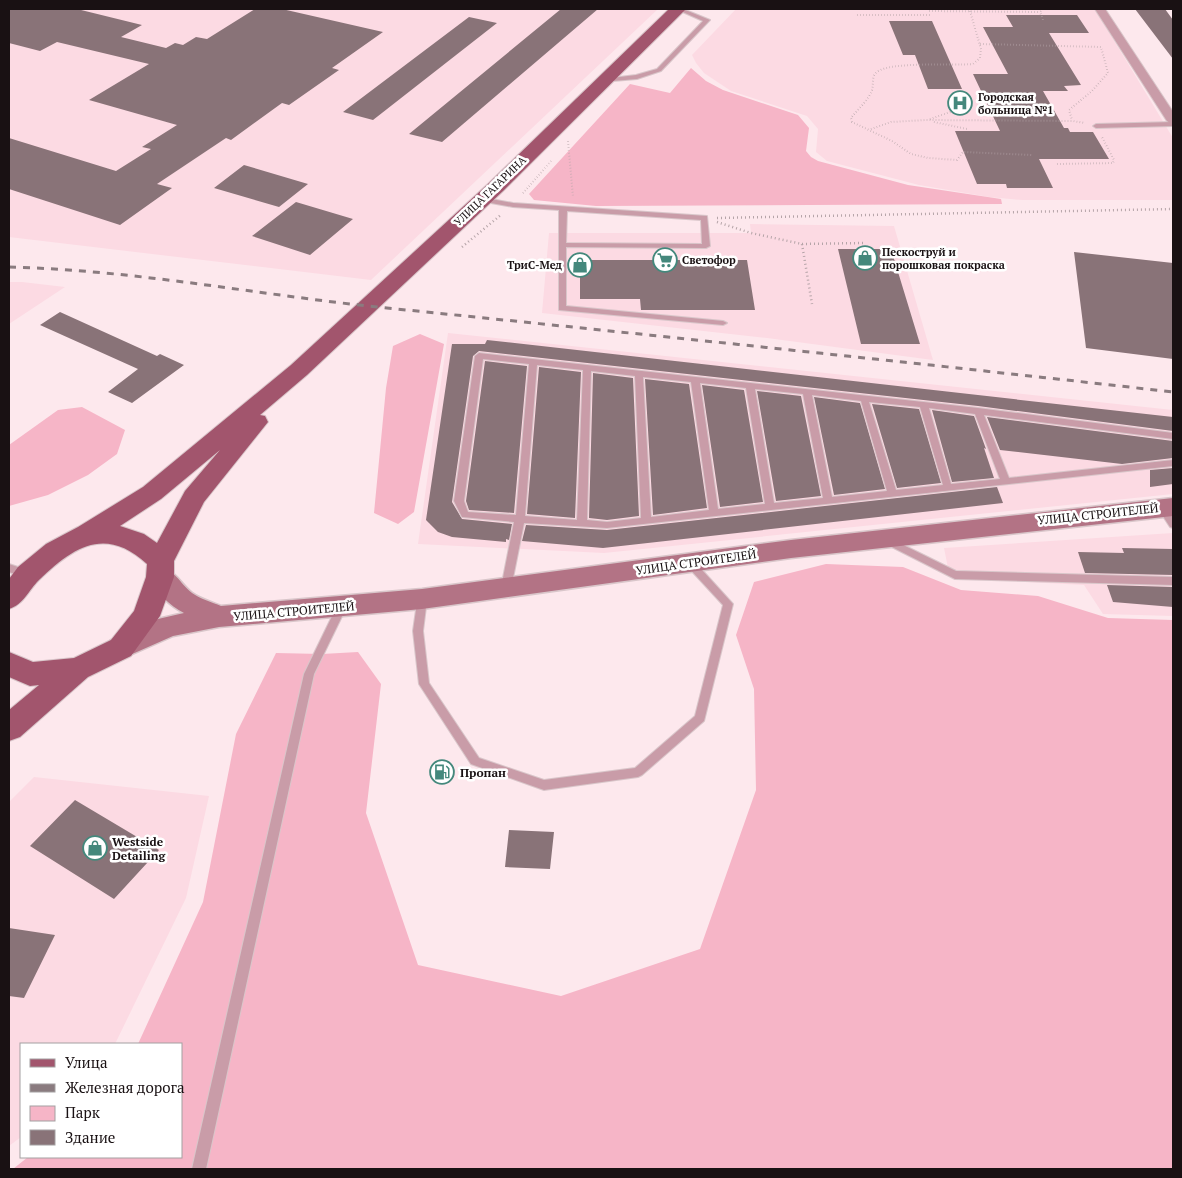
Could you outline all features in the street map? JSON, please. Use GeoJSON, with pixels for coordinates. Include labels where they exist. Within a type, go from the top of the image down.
{"type":"FeatureCollection","features":[{"type":"Feature","properties":{"kind":"main road","name":"УЛИЦА ГАГАРИНА"},"geometry":{"type":"LineString","coordinates":[[299,370],[483,199],[678,9]]}},
{"type":"Feature","properties":{"kind":"main road"},"geometry":{"type":"LineString","coordinates":[[9,598],[18,571],[87,534],[152,493],[299,370]]}},
{"type":"Feature","properties":{"kind":"main road"},"geometry":{"type":"LineString","coordinates":[[9,728],[78,669],[121,648],[146,616],[160,569],[194,497],[299,370]]}},
{"type":"Feature","properties":{"kind":"main road","name":"УЛИЦА СТРОИТЕЛЕЙ"},"geometry":{"type":"LineString","coordinates":[[121,648],[168,626],[219,617],[422,599],[882,539],[1170,513]]}},
{"type":"Feature","properties":{"kind":"main road"},"geometry":{"type":"LineString","coordinates":[[87,534],[119,534],[141,543],[184,601],[219,617]]}},
{"type":"Feature","properties":{"kind":"main road"},"geometry":{"type":"LineString","coordinates":[[9,663],[30,674],[78,669]]}},
{"type":"Feature","properties":{"kind":"street"},"geometry":{"type":"LineString","coordinates":[[1100,9],[1173,123]]}},
{"type":"Feature","properties":{"kind":"lane"},"geometry":{"type":"LineString","coordinates":[[602,81],[636,77],[659,70],[707,20],[678,9]]}},
{"type":"Feature","properties":{"kind":"lane"},"geometry":{"type":"LineString","coordinates":[[1096,126],[1173,123]]}},
{"type":"Feature","properties":{"kind":"lane"},"geometry":{"type":"LineString","coordinates":[[483,199],[513,205],[704,218],[706,246],[563,245]]}},
{"type":"Feature","properties":{"kind":"lane"},"geometry":{"type":"LineString","coordinates":[[564,208],[562,308],[723,323]]}},
{"type":"Feature","properties":{"kind":"lane"},"geometry":{"type":"LineString","coordinates":[[1173,436],[924,404],[479,356],[460,501],[465,515],[607,525],[1173,463]]}},
{"type":"Feature","properties":{"kind":"lane"},"geometry":{"type":"LineString","coordinates":[[506,588],[520,518],[534,362]]}},
{"type":"Feature","properties":{"kind":"lane"},"geometry":{"type":"LineString","coordinates":[[582,524],[587,368]]}},
{"type":"Feature","properties":{"kind":"lane"},"geometry":{"type":"LineString","coordinates":[[639,373],[646,521]]}},
{"type":"Feature","properties":{"kind":"lane"},"geometry":{"type":"LineString","coordinates":[[696,380],[714,514]]}},
{"type":"Feature","properties":{"kind":"lane"},"geometry":{"type":"LineString","coordinates":[[750,386],[770,508]]}},
{"type":"Feature","properties":{"kind":"lane"},"geometry":{"type":"LineString","coordinates":[[807,392],[828,501]]}},
{"type":"Feature","properties":{"kind":"lane"},"geometry":{"type":"LineString","coordinates":[[864,398],[892,494]]}},
{"type":"Feature","properties":{"kind":"lane"},"geometry":{"type":"LineString","coordinates":[[924,404],[948,488]]}},
{"type":"Feature","properties":{"kind":"lane"},"geometry":{"type":"LineString","coordinates":[[978,411],[1006,482]]}},
{"type":"Feature","properties":{"kind":"lane"},"geometry":{"type":"LineString","coordinates":[[882,539],[955,575],[1173,581]]}},
{"type":"Feature","properties":{"kind":"lane"},"geometry":{"type":"LineString","coordinates":[[422,599],[418,631],[424,684],[429,692],[475,761],[544,785],[638,772],[700,718],[728,604],[690,563]]}},
{"type":"Feature","properties":{"kind":"lane"},"geometry":{"type":"LineString","coordinates":[[199,1169],[309,674],[342,606]]}},
{"type":"Feature","properties":{"kind":"path"},"geometry":{"type":"LineString","coordinates":[[933,19],[929,10],[1040,12],[1043,9]]}},
{"type":"Feature","properties":{"kind":"path"},"geometry":{"type":"LineString","coordinates":[[970,11],[980,44],[980,58],[973,64],[899,66],[878,71],[874,75],[874,85],[871,93],[851,118],[858,125],[870,129],[911,154],[928,158],[958,160],[963,152],[1032,155]]}},
{"type":"Feature","properties":{"kind":"path"},"geometry":{"type":"LineString","coordinates":[[1040,12],[1043,20]]}},
{"type":"Feature","properties":{"kind":"path"},"geometry":{"type":"LineString","coordinates":[[857,15],[931,15]]}},
{"type":"Feature","properties":{"kind":"path"},"geometry":{"type":"LineString","coordinates":[[980,44],[1101,47],[1108,73],[1092,91],[1069,110],[1073,121]]}},
{"type":"Feature","properties":{"kind":"path"},"geometry":{"type":"LineString","coordinates":[[926,120],[965,106]]}},
{"type":"Feature","properties":{"kind":"path"},"geometry":{"type":"LineString","coordinates":[[870,129],[891,122],[926,120],[1073,121],[1096,126],[1114,160],[1113,163],[1057,164]]}},
{"type":"Feature","properties":{"kind":"path"},"geometry":{"type":"LineString","coordinates":[[926,120],[967,129]]}},
{"type":"Feature","properties":{"kind":"path"},"geometry":{"type":"LineString","coordinates":[[568,141],[574,209]]}},
{"type":"Feature","properties":{"kind":"path"},"geometry":{"type":"LineString","coordinates":[[704,218],[1173,209]]}},
{"type":"Feature","properties":{"kind":"path"},"geometry":{"type":"LineString","coordinates":[[704,218],[752,233],[802,244],[864,243]]}},
{"type":"Feature","properties":{"kind":"path"},"geometry":{"type":"LineString","coordinates":[[802,244],[812,304]]}},
{"type":"Feature","properties":{"kind":"shaded area"},"geometry":{"type":"Polygon","coordinates":[[[9,9],[658,9],[371,280],[9,237],[9,9]]]}},
{"type":"Feature","properties":{"kind":"shaded area","name":"Городская больница №1"},"geometry":{"type":"Polygon","coordinates":[[[736,9],[1095,9],[1173,138],[1173,200],[1022,200],[989,197],[919,185],[827,161],[816,152],[818,129],[807,116],[731,91],[704,73],[696,63],[692,55],[736,9]]]}},
{"type":"Feature","properties":{"kind":"shaded area"},"geometry":{"type":"Polygon","coordinates":[[[750,224],[894,226],[933,360],[767,338],[542,313],[549,233],[751,233],[750,224]]]}},
{"type":"Feature","properties":{"kind":"shaded area"},"geometry":{"type":"Polygon","coordinates":[[[9,282],[22,282],[65,287],[9,324],[9,282]]]}},
{"type":"Feature","properties":{"kind":"shaded area"},"geometry":{"type":"Polygon","coordinates":[[[448,333],[1173,410],[1173,494],[604,553],[418,544],[448,333]]]}},
{"type":"Feature","properties":{"kind":"shaded area"},"geometry":{"type":"Polygon","coordinates":[[[1173,533],[1173,616],[1103,614],[1084,585],[950,578],[944,548],[1173,533]]]}},
{"type":"Feature","properties":{"kind":"shaded area"},"geometry":{"type":"Polygon","coordinates":[[[34,777],[209,796],[186,898],[115,1043],[20,1043],[20,1138],[9,1146],[9,802],[34,777]]]}},
{"type":"Feature","properties":{"kind":"green space"},"geometry":{"type":"Polygon","coordinates":[[[691,68],[706,81],[723,90],[798,115],[809,128],[806,151],[818,161],[908,185],[1001,199],[1002,204],[596,206],[534,200],[529,194],[630,84],[670,93],[691,68]]]}},
{"type":"Feature","properties":{"kind":"green space"},"geometry":{"type":"Polygon","coordinates":[[[420,334],[444,344],[414,512],[398,524],[374,513],[386,388],[393,346],[420,334]]]}},
{"type":"Feature","properties":{"kind":"green space"},"geometry":{"type":"Polygon","coordinates":[[[82,407],[125,430],[117,454],[88,475],[48,495],[9,506],[9,445],[58,410],[82,407]]]}},
{"type":"Feature","properties":{"kind":"green space"},"geometry":{"type":"Polygon","coordinates":[[[826,564],[903,567],[961,590],[1038,596],[1108,618],[1173,620],[1173,1169],[13,1169],[27,1158],[182,1158],[182,1043],[138,1043],[203,902],[236,734],[276,653],[322,654],[358,652],[381,684],[366,813],[418,965],[561,996],[700,949],[756,790],[754,689],[736,635],[754,582],[826,564]]]}},
{"type":"Feature","properties":{"kind":"building"},"geometry":{"type":"Polygon","coordinates":[[[9,9],[77,9],[142,25],[121,37],[166,48],[175,43],[183,45],[196,37],[207,39],[255,9],[282,9],[383,32],[332,68],[339,70],[289,105],[282,103],[231,140],[226,138],[157,184],[172,188],[120,225],[9,189],[9,138],[116,171],[151,149],[142,147],[177,125],[89,100],[149,64],[57,42],[40,51],[9,43],[9,9]]]}},
{"type":"Feature","properties":{"kind":"building"},"geometry":{"type":"Polygon","coordinates":[[[561,9],[598,9],[442,142],[409,134],[561,9]]]}},
{"type":"Feature","properties":{"kind":"building"},"geometry":{"type":"Polygon","coordinates":[[[1135,9],[1165,9],[1173,20],[1173,59],[1135,9]]]}},
{"type":"Feature","properties":{"kind":"building"},"geometry":{"type":"Polygon","coordinates":[[[1006,15],[1077,15],[1089,33],[1049,33],[1081,85],[1064,86],[1068,91],[1043,91],[1064,128],[1068,128],[1070,132],[1093,132],[1109,159],[1039,159],[1053,188],[1007,188],[1006,184],[977,184],[955,131],[1000,131],[973,74],[1008,74],[983,27],[1013,27],[1006,15]]]}},
{"type":"Feature","properties":{"kind":"building"},"geometry":{"type":"Polygon","coordinates":[[[469,17],[497,23],[373,120],[343,112],[469,17]]]}},
{"type":"Feature","properties":{"kind":"building"},"geometry":{"type":"Polygon","coordinates":[[[889,21],[932,21],[962,89],[928,89],[915,55],[903,55],[889,21]]]}},
{"type":"Feature","properties":{"kind":"building"},"geometry":{"type":"Polygon","coordinates":[[[244,165],[308,184],[279,207],[214,188],[244,165]]]}},
{"type":"Feature","properties":{"kind":"building"},"geometry":{"type":"Polygon","coordinates":[[[296,202],[353,219],[310,255],[252,236],[296,202]]]}},
{"type":"Feature","properties":{"kind":"building"},"geometry":{"type":"Polygon","coordinates":[[[838,249],[891,249],[920,344],[861,344],[838,249]]]}},
{"type":"Feature","properties":{"kind":"building"},"geometry":{"type":"Polygon","coordinates":[[[1074,252],[1173,263],[1173,359],[1086,348],[1074,252]]]}},
{"type":"Feature","properties":{"kind":"building"},"geometry":{"type":"Polygon","coordinates":[[[580,260],[747,260],[755,310],[641,310],[640,299],[580,299],[580,260]]]}},
{"type":"Feature","properties":{"kind":"building"},"geometry":{"type":"Polygon","coordinates":[[[60,312],[157,356],[160,354],[184,365],[132,403],[108,392],[138,369],[40,325],[60,312]]]}},
{"type":"Feature","properties":{"kind":"building"},"geometry":{"type":"Polygon","coordinates":[[[487,340],[1173,417],[1173,431],[978,406],[479,351],[473,356],[452,502],[462,519],[512,524],[509,540],[506,539],[506,542],[452,537],[438,532],[426,520],[452,344],[485,344],[487,340]]]}},
{"type":"Feature","properties":{"kind":"building"},"geometry":{"type":"Polygon","coordinates":[[[485,361],[527,366],[514,513],[469,510],[466,501],[485,361]]]}},
{"type":"Feature","properties":{"kind":"building"},"geometry":{"type":"Polygon","coordinates":[[[539,367],[581,372],[575,518],[527,514],[539,367]]]}},
{"type":"Feature","properties":{"kind":"building"},"geometry":{"type":"Polygon","coordinates":[[[593,373],[633,378],[639,516],[607,520],[589,518],[593,373]]]}},
{"type":"Feature","properties":{"kind":"building"},"geometry":{"type":"Polygon","coordinates":[[[645,379],[689,384],[707,508],[653,515],[645,379]]]}},
{"type":"Feature","properties":{"kind":"building"},"geometry":{"type":"Polygon","coordinates":[[[702,385],[744,390],[763,502],[720,507],[702,385]]]}},
{"type":"Feature","properties":{"kind":"building"},"geometry":{"type":"Polygon","coordinates":[[[757,391],[801,396],[821,496],[776,501],[757,391]]]}},
{"type":"Feature","properties":{"kind":"building"},"geometry":{"type":"Polygon","coordinates":[[[814,397],[860,403],[885,489],[834,495],[814,397]]]}},
{"type":"Feature","properties":{"kind":"building"},"geometry":{"type":"Polygon","coordinates":[[[872,404],[919,409],[941,483],[897,488],[872,404]]]}},
{"type":"Feature","properties":{"kind":"building"},"geometry":{"type":"Polygon","coordinates":[[[932,410],[974,416],[994,478],[952,482],[932,410]]]}},
{"type":"Feature","properties":{"kind":"building"},"geometry":{"type":"Polygon","coordinates":[[[987,417],[1173,441],[1173,458],[1122,464],[1000,450],[987,417]]]}},
{"type":"Feature","properties":{"kind":"building"},"geometry":{"type":"Polygon","coordinates":[[[1173,468],[1173,484],[1150,487],[1150,470],[1173,468]]]}},
{"type":"Feature","properties":{"kind":"building"},"geometry":{"type":"Polygon","coordinates":[[[997,487],[1003,503],[603,548],[522,541],[526,525],[607,530],[997,487]]]}},
{"type":"Feature","properties":{"kind":"building"},"geometry":{"type":"Polygon","coordinates":[[[1122,548],[1173,549],[1173,575],[1085,573],[1078,552],[1124,553],[1122,548]]]}},
{"type":"Feature","properties":{"kind":"building"},"geometry":{"type":"Polygon","coordinates":[[[1107,585],[1173,587],[1173,607],[1113,602],[1107,585]]]}},
{"type":"Feature","properties":{"kind":"building"},"geometry":{"type":"Polygon","coordinates":[[[75,800],[159,850],[114,899],[30,846],[75,800]]]}},
{"type":"Feature","properties":{"kind":"building"},"geometry":{"type":"Polygon","coordinates":[[[509,830],[554,832],[550,869],[505,867],[509,830]]]}},
{"type":"Feature","properties":{"kind":"building"},"geometry":{"type":"Polygon","coordinates":[[[9,928],[55,935],[24,998],[9,996],[9,928]]]}},
{"type":"Feature","properties":{"kind":"railway"},"geometry":{"type":"LineString","coordinates":[[9,267],[102,273],[331,302],[1173,392]]}},
{"type":"Feature","properties":{"kind":"place","name":"Городская больница №1"},"geometry":{"type":"Point","coordinates":[960,103]}},
{"type":"Feature","properties":{"kind":"place","name":"Пескоструй и порошковая покраска"},"geometry":{"type":"Point","coordinates":[865,258]}},
{"type":"Feature","properties":{"kind":"place","name":"Светофор"},"geometry":{"type":"Point","coordinates":[665,260]}},
{"type":"Feature","properties":{"kind":"place","name":"ТриС-Мед"},"geometry":{"type":"Point","coordinates":[580,265]}},
{"type":"Feature","properties":{"kind":"place","name":"Пропан"},"geometry":{"type":"Point","coordinates":[442,772]}},
{"type":"Feature","properties":{"kind":"place","name":"Westside Detailing"},"geometry":{"type":"Point","coordinates":[95,848]}}]}
